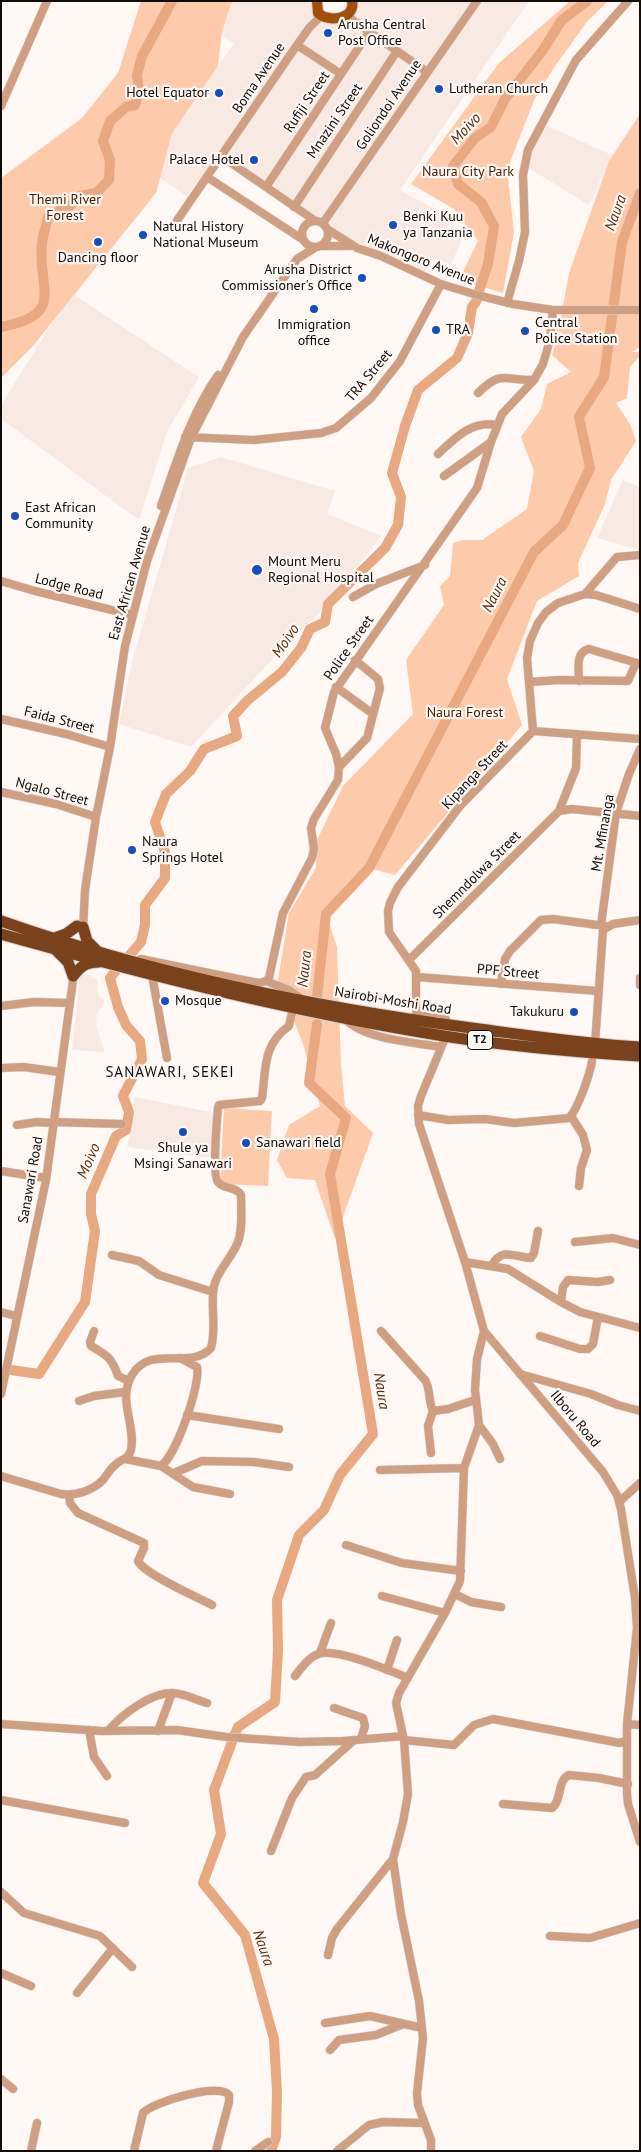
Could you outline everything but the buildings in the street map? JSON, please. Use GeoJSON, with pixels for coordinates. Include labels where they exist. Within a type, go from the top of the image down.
{"type":"FeatureCollection","features":[{"type":"Feature","properties":{"kind":"highway","name":"Nairobi-Moshi Road"},"geometry":{"type":"LineString","coordinates":[[1,921],[53,944]]}},
{"type":"Feature","properties":{"kind":"highway"},"geometry":{"type":"LineString","coordinates":[[97,951],[87,940],[80,926],[53,944],[66,958],[74,972],[89,962],[106,963]]}},
{"type":"Feature","properties":{"kind":"highway","name":"Nairobi-Moshi Road"},"geometry":{"type":"LineString","coordinates":[[1,934],[76,950],[106,963],[152,975],[345,1019],[445,1036],[592,1053],[640,1056]]}},
{"type":"Feature","properties":{"kind":"highway","name":"Nairobi-Moshi Road"},"geometry":{"type":"LineString","coordinates":[[76,950],[97,951],[135,962],[445,1036],[640,1047]]}},
{"type":"Feature","properties":{"kind":"main road"},"geometry":{"type":"LineString","coordinates":[[317,1],[316,9],[321,16],[333,18],[347,16],[353,8],[352,1]]}},
{"type":"Feature","properties":{"kind":"street"},"geometry":{"type":"LineString","coordinates":[[1,106],[47,1]]}},
{"type":"Feature","properties":{"kind":"street","name":"Goliondoi Avenue"},"geometry":{"type":"LineString","coordinates":[[325,226],[427,72],[477,1]]}},
{"type":"Feature","properties":{"kind":"street"},"geometry":{"type":"LineString","coordinates":[[507,303],[520,261],[525,232],[523,175],[528,150],[576,60],[628,1]]}},
{"type":"Feature","properties":{"kind":"street","name":"Boma Avenue"},"geometry":{"type":"LineString","coordinates":[[207,177],[309,28],[321,16]]}},
{"type":"Feature","properties":{"kind":"street"},"geometry":{"type":"LineString","coordinates":[[347,16],[427,72]]}},
{"type":"Feature","properties":{"kind":"street","name":"Rufiji Street"},"geometry":{"type":"LineString","coordinates":[[266,187],[369,32]]}},
{"type":"Feature","properties":{"kind":"street"},"geometry":{"type":"LineString","coordinates":[[297,45],[341,74]]}},
{"type":"Feature","properties":{"kind":"street","name":"Mnazini Street"},"geometry":{"type":"LineString","coordinates":[[294,207],[397,51]]}},
{"type":"Feature","properties":{"kind":"street"},"geometry":{"type":"LineString","coordinates":[[221,156],[357,248]]}},
{"type":"Feature","properties":{"kind":"street"},"geometry":{"type":"LineString","coordinates":[[176,222],[207,177],[303,240],[309,246],[342,245],[357,248]]}},
{"type":"Feature","properties":{"kind":"street"},"geometry":{"type":"LineString","coordinates":[[188,438],[240,343],[297,259],[303,240],[303,227],[314,220]]}},
{"type":"Feature","properties":{"kind":"street"},"geometry":{"type":"LineString","coordinates":[[297,259],[326,241],[325,226]]}},
{"type":"Feature","properties":{"kind":"street","name":"Makongoro Avenue"},"geometry":{"type":"LineString","coordinates":[[357,248],[381,256],[441,284],[507,303],[553,310],[595,312],[640,310]]}},
{"type":"Feature","properties":{"kind":"street","name":"TRA Street"},"geometry":{"type":"LineString","coordinates":[[188,438],[254,440],[321,433],[336,428],[371,398],[400,361],[441,284]]}},
{"type":"Feature","properties":{"kind":"street","name":"Police Street"},"geometry":{"type":"LineString","coordinates":[[339,767],[332,743],[325,728],[330,701],[336,687],[425,565],[477,488],[497,425],[505,409],[534,380],[542,364],[550,340],[553,310]]}},
{"type":"Feature","properties":{"kind":"street"},"geometry":{"type":"LineString","coordinates":[[478,393],[491,381],[499,377],[534,380]]}},
{"type":"Feature","properties":{"kind":"street"},"geometry":{"type":"LineString","coordinates":[[438,454],[450,443],[478,424],[497,425]]}},
{"type":"Feature","properties":{"kind":"street","name":"East African Avenue"},"geometry":{"type":"LineString","coordinates":[[80,926],[125,646],[157,518],[188,438]]}},
{"type":"Feature","properties":{"kind":"street"},"geometry":{"type":"LineString","coordinates":[[444,476],[491,442]]}},
{"type":"Feature","properties":{"kind":"street"},"geometry":{"type":"LineString","coordinates":[[585,594],[617,557],[640,555]]}},
{"type":"Feature","properties":{"kind":"street"},"geometry":{"type":"LineString","coordinates":[[353,597],[376,584],[425,565]]}},
{"type":"Feature","properties":{"kind":"street","name":"Lodge Road"},"geometry":{"type":"LineString","coordinates":[[1,581],[17,587],[132,615]]}},
{"type":"Feature","properties":{"kind":"street"},"geometry":{"type":"LineString","coordinates":[[640,609],[596,595],[585,594],[558,603],[546,612],[538,622],[530,641],[526,658],[533,731],[640,739]]}},
{"type":"Feature","properties":{"kind":"street"},"geometry":{"type":"LineString","coordinates":[[528,682],[628,681],[638,663],[589,649],[584,650],[578,661],[579,681]]}},
{"type":"Feature","properties":{"kind":"street"},"geometry":{"type":"LineString","coordinates":[[266,982],[271,969],[283,913],[312,858],[314,849],[311,828],[314,819],[338,780],[339,767],[367,738],[380,681],[355,660]]}},
{"type":"Feature","properties":{"kind":"street"},"geometry":{"type":"LineString","coordinates":[[336,687],[373,714]]}},
{"type":"Feature","properties":{"kind":"street","name":"Faida Street"},"geometry":{"type":"LineString","coordinates":[[1,719],[66,734],[110,747]]}},
{"type":"Feature","properties":{"kind":"street","name":"Kipanga Street"},"geometry":{"type":"LineString","coordinates":[[445,1036],[446,1017],[443,1014],[416,1012],[417,977],[414,965],[389,932],[388,911],[398,887],[460,806],[533,731]]}},
{"type":"Feature","properties":{"kind":"street"},"geometry":{"type":"LineString","coordinates":[[577,734],[576,768],[561,810],[640,816]]}},
{"type":"Feature","properties":{"kind":"street","name":"Mt. Mfinanga"},"geometry":{"type":"LineString","coordinates":[[595,1044],[601,938],[604,926],[616,813],[629,774],[640,749]]}},
{"type":"Feature","properties":{"kind":"street","name":"Ngalo Street"},"geometry":{"type":"LineString","coordinates":[[1,792],[56,804],[96,817]]}},
{"type":"Feature","properties":{"kind":"street","name":"Shemndolwa Street"},"geometry":{"type":"LineString","coordinates":[[409,960],[561,810]]}},
{"type":"Feature","properties":{"kind":"street"},"geometry":{"type":"LineString","coordinates":[[501,984],[505,959],[523,937],[541,920],[604,926],[640,920]]}},
{"type":"Feature","properties":{"kind":"street","name":"Sanawari Road"},"geometry":{"type":"LineString","coordinates":[[1,1394],[46,1178],[80,926]]}},
{"type":"Feature","properties":{"kind":"street"},"geometry":{"type":"LineString","coordinates":[[135,962],[139,958],[238,980],[266,982],[289,990],[307,1003]]}},
{"type":"Feature","properties":{"kind":"street"},"geometry":{"type":"LineString","coordinates":[[152,975],[167,1058]]}},
{"type":"Feature","properties":{"kind":"street","name":"PPF Street"},"geometry":{"type":"LineString","coordinates":[[417,977],[598,991]]}},
{"type":"Feature","properties":{"kind":"street"},"geometry":{"type":"LineString","coordinates":[[640,978],[640,985]]}},
{"type":"Feature","properties":{"kind":"street"},"geometry":{"type":"LineString","coordinates":[[1,1006],[34,1002],[69,1003]]}},
{"type":"Feature","properties":{"kind":"street"},"geometry":{"type":"LineString","coordinates":[[1,1476],[69,1495],[90,1490],[130,1453],[132,1439],[125,1392],[138,1366],[146,1361],[201,1356],[211,1348],[214,1328],[213,1292],[219,1272],[238,1241],[241,1229],[241,1196],[235,1189],[220,1184],[216,1180],[218,1108],[220,1105],[260,1101],[271,1044],[280,1032],[289,1026],[293,1008]]}},
{"type":"Feature","properties":{"kind":"street","name":"Ilboru Road"},"geometry":{"type":"LineString","coordinates":[[445,1036],[421,1096],[418,1115],[423,1138],[466,1262],[484,1331],[603,1472],[619,1502],[634,1587],[637,1628],[627,1740],[628,1804],[640,1842]]}},
{"type":"Feature","properties":{"kind":"street"},"geometry":{"type":"LineString","coordinates":[[572,1116],[591,1069],[592,1061]]}},
{"type":"Feature","properties":{"kind":"street"},"geometry":{"type":"LineString","coordinates":[[1,1068],[24,1068],[59,1072]]}},
{"type":"Feature","properties":{"kind":"street"},"geometry":{"type":"LineString","coordinates":[[418,1115],[448,1120],[485,1119],[514,1123],[572,1116]]}},
{"type":"Feature","properties":{"kind":"street"},"geometry":{"type":"LineString","coordinates":[[572,1116],[583,1135],[587,1150],[581,1168],[579,1186]]}},
{"type":"Feature","properties":{"kind":"street"},"geometry":{"type":"LineString","coordinates":[[17,1125],[37,1122],[122,1124]]}},
{"type":"Feature","properties":{"kind":"street"},"geometry":{"type":"LineString","coordinates":[[1,1171],[46,1178]]}},
{"type":"Feature","properties":{"kind":"street"},"geometry":{"type":"LineString","coordinates":[[492,1265],[498,1257],[504,1254],[531,1258],[534,1253],[538,1231]]}},
{"type":"Feature","properties":{"kind":"street"},"geometry":{"type":"LineString","coordinates":[[575,1242],[613,1238],[640,1244]]}},
{"type":"Feature","properties":{"kind":"street"},"geometry":{"type":"LineString","coordinates":[[112,1255],[139,1261],[158,1275],[213,1292]]}},
{"type":"Feature","properties":{"kind":"street"},"geometry":{"type":"LineString","coordinates":[[466,1262],[508,1269],[580,1312],[640,1328]]}},
{"type":"Feature","properties":{"kind":"street"},"geometry":{"type":"LineString","coordinates":[[561,1302],[563,1287],[568,1280],[598,1282],[610,1280]]}},
{"type":"Feature","properties":{"kind":"street"},"geometry":{"type":"LineString","coordinates":[[1,1312],[16,1316]]}},
{"type":"Feature","properties":{"kind":"street"},"geometry":{"type":"LineString","coordinates":[[540,1336],[580,1349],[588,1348],[593,1344],[598,1317]]}},
{"type":"Feature","properties":{"kind":"street"},"geometry":{"type":"LineString","coordinates":[[94,1331],[90,1342],[91,1346],[110,1358],[115,1364],[118,1376],[129,1381]]}},
{"type":"Feature","properties":{"kind":"street"},"geometry":{"type":"LineString","coordinates":[[381,1331],[430,1388],[433,1411],[428,1426],[431,1453]]}},
{"type":"Feature","properties":{"kind":"street"},"geometry":{"type":"LineString","coordinates":[[484,1331],[477,1358],[475,1400],[479,1425],[493,1444],[500,1459]]}},
{"type":"Feature","properties":{"kind":"street"},"geometry":{"type":"LineString","coordinates":[[161,1466],[166,1462],[177,1442],[195,1392],[198,1370],[180,1358]]}},
{"type":"Feature","properties":{"kind":"street"},"geometry":{"type":"LineString","coordinates":[[520,1374],[591,1394],[640,1411]]}},
{"type":"Feature","properties":{"kind":"street"},"geometry":{"type":"LineString","coordinates":[[79,1401],[94,1396],[125,1392]]}},
{"type":"Feature","properties":{"kind":"street"},"geometry":{"type":"LineString","coordinates":[[433,1411],[475,1400]]}},
{"type":"Feature","properties":{"kind":"street"},"geometry":{"type":"LineString","coordinates":[[188,1415],[279,1429]]}},
{"type":"Feature","properties":{"kind":"street"},"geometry":{"type":"LineString","coordinates":[[328,1955],[332,1938],[337,1929],[393,1859],[404,1822],[408,1794],[404,1738],[396,1703],[399,1694],[455,1594],[461,1571],[464,1468],[479,1425]]}},
{"type":"Feature","properties":{"kind":"street"},"geometry":{"type":"LineString","coordinates":[[125,1459],[161,1466],[193,1487],[230,1494]]}},
{"type":"Feature","properties":{"kind":"street"},"geometry":{"type":"LineString","coordinates":[[174,1473],[202,1461],[254,1462],[288,1467]]}},
{"type":"Feature","properties":{"kind":"street"},"geometry":{"type":"LineString","coordinates":[[380,1470],[464,1468]]}},
{"type":"Feature","properties":{"kind":"street"},"geometry":{"type":"LineString","coordinates":[[619,1502],[640,1483]]}},
{"type":"Feature","properties":{"kind":"street"},"geometry":{"type":"LineString","coordinates":[[69,1495],[72,1508],[78,1513],[144,1543],[144,1548],[138,1561],[151,1574],[212,1605]]}},
{"type":"Feature","properties":{"kind":"street"},"geometry":{"type":"LineString","coordinates":[[346,1545],[402,1563],[461,1571]]}},
{"type":"Feature","properties":{"kind":"street"},"geometry":{"type":"LineString","coordinates":[[455,1594],[470,1602],[501,1607]]}},
{"type":"Feature","properties":{"kind":"street"},"geometry":{"type":"LineString","coordinates":[[382,1596],[445,1613]]}},
{"type":"Feature","properties":{"kind":"street"},"geometry":{"type":"LineString","coordinates":[[320,1653],[331,1623]]}},
{"type":"Feature","properties":{"kind":"street"},"geometry":{"type":"LineString","coordinates":[[387,1670],[397,1640]]}},
{"type":"Feature","properties":{"kind":"street"},"geometry":{"type":"LineString","coordinates":[[295,1676],[311,1658],[320,1653],[338,1655],[408,1678]]}},
{"type":"Feature","properties":{"kind":"street"},"geometry":{"type":"LineString","coordinates":[[158,1731],[172,1693]]}},
{"type":"Feature","properties":{"kind":"street"},"geometry":{"type":"LineString","coordinates":[[108,1731],[122,1715],[163,1694],[172,1693],[207,1703]]}},
{"type":"Feature","properties":{"kind":"street"},"geometry":{"type":"LineString","coordinates":[[271,1851],[292,1798],[306,1777],[315,1775],[357,1740],[365,1726],[363,1718],[334,1708]]}},
{"type":"Feature","properties":{"kind":"street"},"geometry":{"type":"LineString","coordinates":[[1,1724],[108,1731],[177,1730],[226,1737],[300,1742],[404,1738],[454,1745],[474,1725],[493,1719],[620,1743],[627,1740]]}},
{"type":"Feature","properties":{"kind":"street"},"geometry":{"type":"LineString","coordinates":[[627,1724],[640,1725]]}},
{"type":"Feature","properties":{"kind":"street"},"geometry":{"type":"LineString","coordinates":[[90,1730],[94,1757],[107,1776]]}},
{"type":"Feature","properties":{"kind":"street"},"geometry":{"type":"LineString","coordinates":[[503,1804],[552,1808],[557,1802],[564,1780],[569,1775],[599,1778],[628,1784]]}},
{"type":"Feature","properties":{"kind":"street"},"geometry":{"type":"LineString","coordinates":[[1,1800],[125,1823]]}},
{"type":"Feature","properties":{"kind":"street"},"geometry":{"type":"LineString","coordinates":[[393,1859],[400,1914],[419,2000],[423,2044],[417,2093],[423,2123],[430,2140],[431,2151]]}},
{"type":"Feature","properties":{"kind":"street"},"geometry":{"type":"LineString","coordinates":[[1,1892],[24,1913],[95,1934],[113,1948],[132,1967]]}},
{"type":"Feature","properties":{"kind":"street"},"geometry":{"type":"LineString","coordinates":[[550,1936],[590,1938],[640,1923]]}},
{"type":"Feature","properties":{"kind":"street"},"geometry":{"type":"LineString","coordinates":[[76,1994],[113,1948]]}},
{"type":"Feature","properties":{"kind":"street"},"geometry":{"type":"LineString","coordinates":[[1,1973],[31,1986]]}},
{"type":"Feature","properties":{"kind":"street"},"geometry":{"type":"LineString","coordinates":[[325,2023],[370,2016],[422,2028]]}},
{"type":"Feature","properties":{"kind":"street"},"geometry":{"type":"LineString","coordinates":[[330,2050],[338,2040],[368,2037],[403,2024]]}},
{"type":"Feature","properties":{"kind":"street"},"geometry":{"type":"LineString","coordinates":[[1,2080],[13,2089]]}},
{"type":"Feature","properties":{"kind":"street"},"geometry":{"type":"LineString","coordinates":[[134,2151],[145,2110],[185,2096],[210,2090],[222,2090],[229,2095],[229,2102],[216,2151]]}},
{"type":"Feature","properties":{"kind":"street"},"geometry":{"type":"LineString","coordinates":[[337,2151],[370,2125],[383,2122],[423,2123]]}},
{"type":"Feature","properties":{"kind":"street"},"geometry":{"type":"LineString","coordinates":[[31,2151],[37,2123]]}},
{"type":"Feature","properties":{"kind":"street"},"geometry":{"type":"LineString","coordinates":[[255,2151],[268,2142]]}},
{"type":"Feature","properties":{"kind":"shaded area"},"geometry":{"type":"Polygon","coordinates":[[[216,1],[313,1],[312,11],[320,17],[340,18],[353,1],[529,1],[400,190],[452,219],[446,232],[462,239],[451,265],[432,257],[424,274],[377,251],[331,235],[326,223],[312,217],[218,154],[187,196],[145,168],[234,44],[203,20],[216,1]]]}},
{"type":"Feature","properties":{"kind":"shaded area"},"geometry":{"type":"Polygon","coordinates":[[[543,124],[612,155],[589,205],[527,167],[525,160],[543,124]]]}},
{"type":"Feature","properties":{"kind":"shaded area"},"geometry":{"type":"Polygon","coordinates":[[[71,293],[199,377],[167,432],[139,520],[1,419],[1,405],[71,293]]]}},
{"type":"Feature","properties":{"kind":"shaded area","name":"Mount Meru Regional Hospital"},"geometry":{"type":"Polygon","coordinates":[[[221,457],[335,491],[327,514],[381,536],[328,604],[281,650],[191,747],[119,724],[132,662],[188,468],[221,457]]]}},
{"type":"Feature","properties":{"kind":"shaded area"},"geometry":{"type":"Polygon","coordinates":[[[623,480],[640,487],[640,550],[597,538],[623,480]]]}},
{"type":"Feature","properties":{"kind":"shaded area"},"geometry":{"type":"Polygon","coordinates":[[[80,974],[91,975],[91,978],[97,979],[98,995],[104,1000],[103,1007],[96,1016],[97,1029],[105,1052],[72,1050],[80,974]]]}},
{"type":"Feature","properties":{"kind":"shaded area"},"geometry":{"type":"Polygon","coordinates":[[[135,1097],[216,1113],[211,1158],[127,1147],[135,1107],[133,1106],[135,1097]]]}},
{"type":"Feature","properties":{"kind":"green space","name":"Themi River Forest"},"geometry":{"type":"Polygon","coordinates":[[[141,1],[232,1],[222,31],[218,66],[172,133],[156,193],[32,347],[1,378],[1,178],[82,118],[118,73],[141,1]]]}},
{"type":"Feature","properties":{"kind":"green space","name":"Naura City Park"},"geometry":{"type":"Polygon","coordinates":[[[570,1],[608,1],[586,23],[553,69],[534,100],[507,170],[514,232],[503,293],[459,280],[478,241],[454,209],[411,184],[499,63],[570,1]]]}},
{"type":"Feature","properties":{"kind":"green space","name":"Naura Forest"},"geometry":{"type":"Polygon","coordinates":[[[640,114],[640,347],[632,352],[640,352],[640,356],[630,367],[627,398],[616,403],[630,424],[636,441],[611,480],[605,504],[578,563],[579,576],[537,601],[507,679],[522,725],[395,875],[369,868],[326,914],[337,947],[341,1065],[345,1106],[373,1133],[335,1239],[315,1180],[287,1178],[277,1160],[289,1125],[320,1106],[303,1044],[278,980],[289,913],[316,868],[317,840],[343,786],[413,714],[406,660],[444,605],[440,586],[450,576],[453,543],[464,540],[482,540],[527,509],[534,471],[521,437],[541,409],[547,384],[571,372],[552,355],[556,341],[573,338],[556,330],[561,317],[569,273],[609,161],[640,114]]]}},
{"type":"Feature","properties":{"kind":"green space","name":"Sanawari field"},"geometry":{"type":"Polygon","coordinates":[[[224,1108],[272,1111],[268,1186],[220,1184],[224,1108]]]}},
{"type":"Feature","properties":{"kind":"waterway"},"geometry":{"type":"LineString","coordinates":[[1,327],[22,322],[35,315],[42,307],[44,298],[42,244],[48,217],[71,205],[80,196],[96,193],[109,180],[110,160],[103,141],[110,121],[126,107],[135,105],[139,90],[137,75],[142,56],[172,1]]}},
{"type":"Feature","properties":{"kind":"waterway","name":"Moivo"},"geometry":{"type":"LineString","coordinates":[[479,291],[488,264],[494,226],[481,202],[458,184],[453,166],[475,138],[491,127],[505,99],[543,50],[561,21],[587,1]]}},
{"type":"Feature","properties":{"kind":"waterway","name":"Naura"},"geometry":{"type":"LineString","coordinates":[[317,997],[326,914],[369,868],[534,552],[563,525],[590,468],[579,417],[604,377],[622,242],[640,193]]}},
{"type":"Feature","properties":{"kind":"waterway","name":"Moivo"},"geometry":{"type":"LineString","coordinates":[[129,956],[141,942],[145,925],[145,905],[165,878],[165,852],[155,822],[166,794],[190,771],[204,749],[237,736],[233,716],[248,700],[282,672],[301,648],[310,629],[325,622],[328,604],[385,548],[398,525],[401,497],[392,473],[405,426],[418,390],[457,358],[468,333],[472,307],[477,300]]}},
{"type":"Feature","properties":{"kind":"waterway","name":"Moivo"},"geometry":{"type":"LineString","coordinates":[[11,1370],[39,1374],[85,1302],[95,1231],[91,1214],[91,1194],[116,1136],[126,1130],[129,1112],[123,1096],[142,1059],[140,1041],[126,1025],[118,1007],[110,978],[117,969]]}},
{"type":"Feature","properties":{"kind":"waterway","name":"Naura"},"geometry":{"type":"LineString","coordinates":[[235,1734],[238,1727],[275,1702],[278,1651],[277,1600],[299,1535],[324,1510],[340,1475],[373,1434],[330,1174],[346,1118],[309,1083],[317,1024]]}},
{"type":"Feature","properties":{"kind":"waterway","name":"Naura"},"geometry":{"type":"LineString","coordinates":[[232,1742],[214,1790],[221,1834],[203,1883],[245,1935],[274,2039],[277,2092],[276,2137],[271,2151]]}},
{"type":"Feature","properties":{"kind":"place","name":"Arusha Central Post Office"},"geometry":{"type":"Point","coordinates":[328,33]}},
{"type":"Feature","properties":{"kind":"place","name":"Lutheran Church"},"geometry":{"type":"Point","coordinates":[439,89]}},
{"type":"Feature","properties":{"kind":"place","name":"Hotel Equator"},"geometry":{"type":"Point","coordinates":[219,93]}},
{"type":"Feature","properties":{"kind":"place","name":"Palace Hotel"},"geometry":{"type":"Point","coordinates":[254,160]}},
{"type":"Feature","properties":{"kind":"place","name":"Benki Kuu ya Tanzania"},"geometry":{"type":"Point","coordinates":[393,225]}},
{"type":"Feature","properties":{"kind":"place","name":"Natural History National Museum"},"geometry":{"type":"Point","coordinates":[143,235]}},
{"type":"Feature","properties":{"kind":"place","name":"Dancing floor"},"geometry":{"type":"Point","coordinates":[98,242]}},
{"type":"Feature","properties":{"kind":"place","name":"Arusha District Commissioner's Office"},"geometry":{"type":"Point","coordinates":[362,278]}},
{"type":"Feature","properties":{"kind":"place","name":"Immigration office"},"geometry":{"type":"Point","coordinates":[314,309]}},
{"type":"Feature","properties":{"kind":"place","name":"TRA"},"geometry":{"type":"Point","coordinates":[436,330]}},
{"type":"Feature","properties":{"kind":"place","name":"Central Police Station"},"geometry":{"type":"Point","coordinates":[525,331]}},
{"type":"Feature","properties":{"kind":"place","name":"East African Community"},"geometry":{"type":"Point","coordinates":[15,516]}},
{"type":"Feature","properties":{"kind":"place","name":"Mount Meru Regional Hospital"},"geometry":{"type":"Point","coordinates":[257,570]}},
{"type":"Feature","properties":{"kind":"place","name":"Naura Springs Hotel"},"geometry":{"type":"Point","coordinates":[132,850]}},
{"type":"Feature","properties":{"kind":"place","name":"Mosque"},"geometry":{"type":"Point","coordinates":[165,1001]}},
{"type":"Feature","properties":{"kind":"place","name":"Takukuru"},"geometry":{"type":"Point","coordinates":[574,1012]}},
{"type":"Feature","properties":{"kind":"place","name":"Shule ya Msingi Sanawari"},"geometry":{"type":"Point","coordinates":[183,1132]}},
{"type":"Feature","properties":{"kind":"place","name":"Sanawari field"},"geometry":{"type":"Point","coordinates":[246,1143]}},
{"type":"Feature","properties":{"kind":"district","name":"SANAWARI, SEKEI"},"geometry":{"type":"Point","coordinates":[170,1073]}}]}
